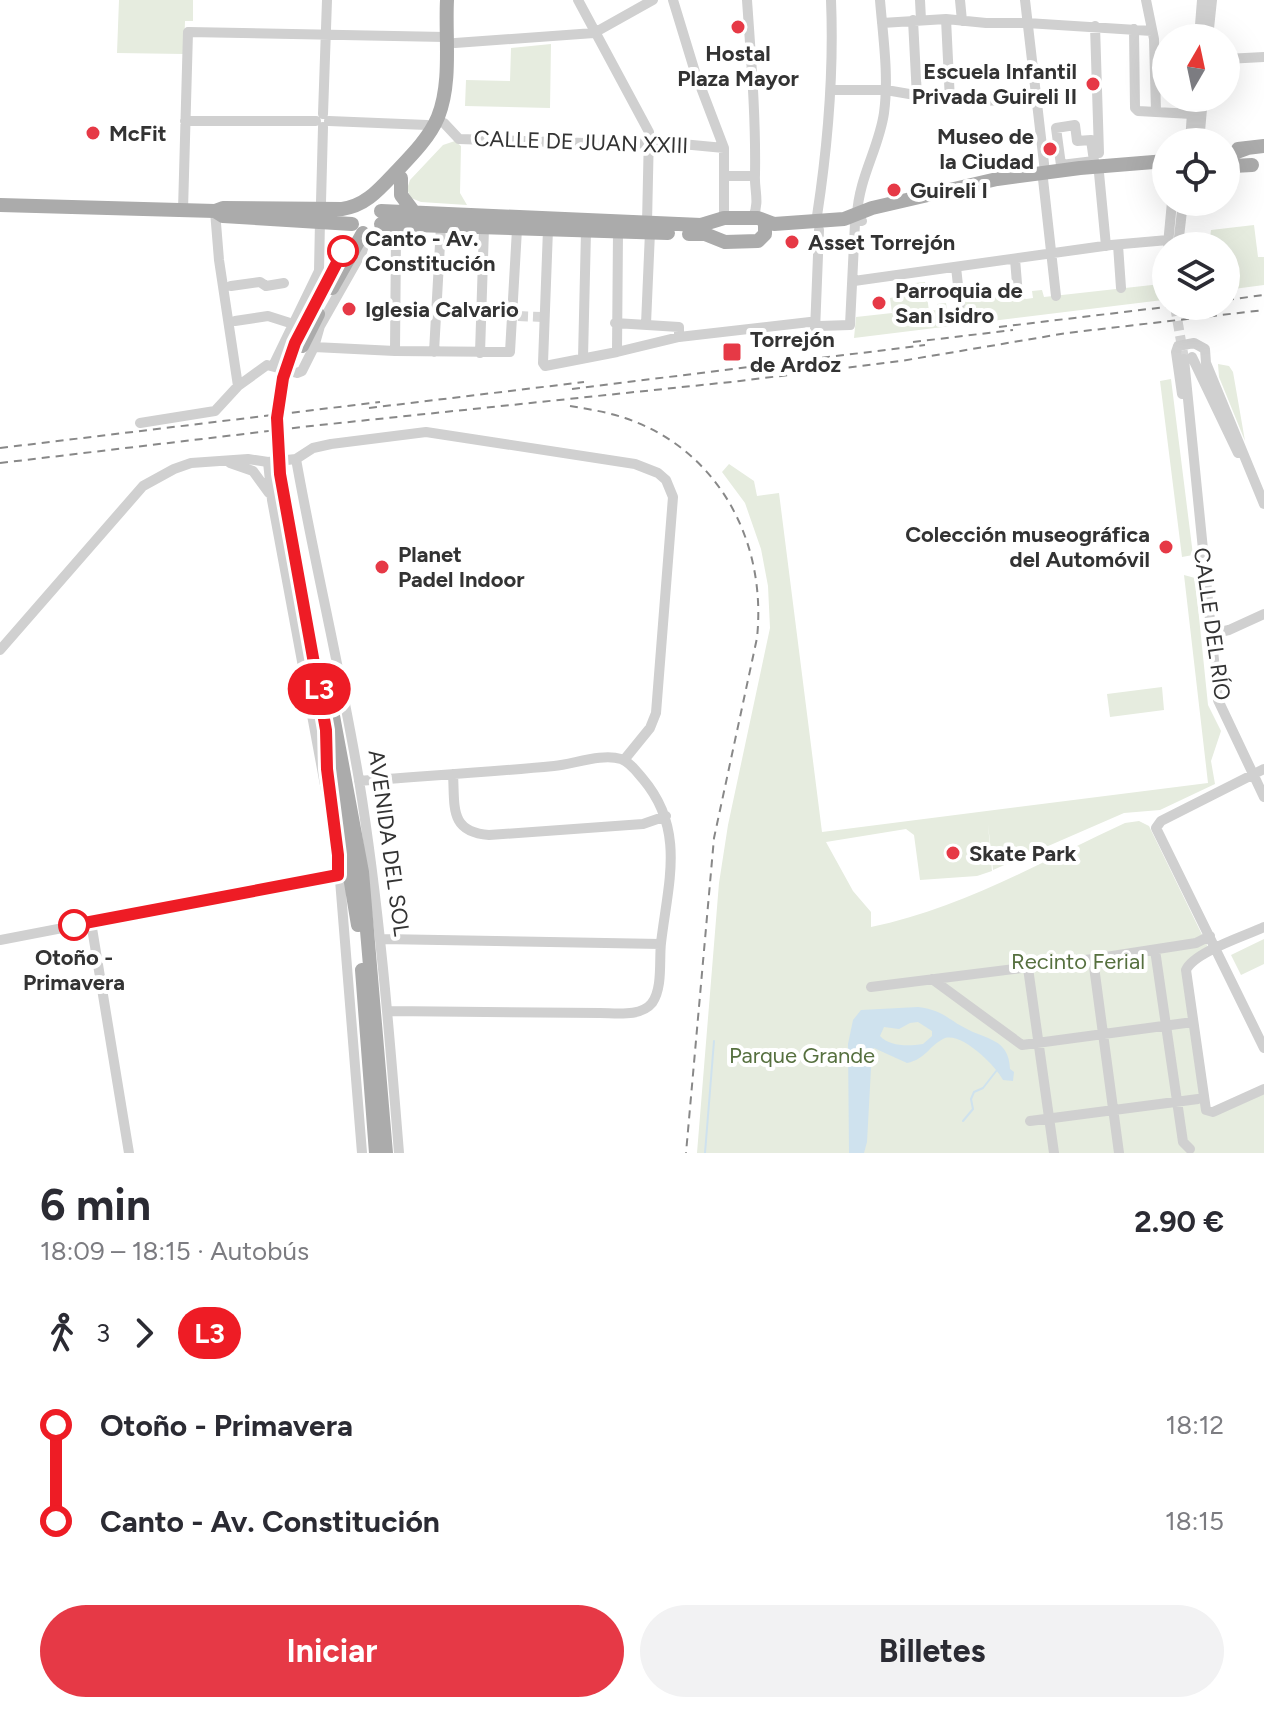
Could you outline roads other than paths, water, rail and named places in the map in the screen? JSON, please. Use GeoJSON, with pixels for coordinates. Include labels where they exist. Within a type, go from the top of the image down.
{"type":"FeatureCollection","features":[{"type":"Feature","properties":{"kind":"main road"},"geometry":{"type":"LineString","coordinates":[[215,211],[223,216],[320,221],[374,231],[384,217],[386,196],[427,149],[444,123],[453,89],[447,0]]}},
{"type":"Feature","properties":{"kind":"main road"},"geometry":{"type":"LineString","coordinates":[[359,230],[350,218],[360,204],[399,170],[438,118],[456,0]]}},
{"type":"Feature","properties":{"kind":"main road"},"geometry":{"type":"LineString","coordinates":[[1240,149],[1264,146]]}},
{"type":"Feature","properties":{"kind":"main road"},"geometry":{"type":"LineString","coordinates":[[1248,148],[1229,155],[1227,160],[1233,166],[1258,163]]}},
{"type":"Feature","properties":{"kind":"main road"},"geometry":{"type":"LineString","coordinates":[[0,205],[215,211],[223,208],[327,210],[374,203],[384,217],[441,226],[618,232],[701,225],[818,223],[856,219],[1044,176],[1152,163]]}},
{"type":"Feature","properties":{"kind":"main road"},"geometry":{"type":"LineString","coordinates":[[1099,170],[1152,168]]}},
{"type":"Feature","properties":{"kind":"main road"},"geometry":{"type":"LineString","coordinates":[[401,178],[401,195],[413,211]]}},
{"type":"Feature","properties":{"kind":"main road"},"geometry":{"type":"LineString","coordinates":[[384,217],[413,211],[648,228]]}},
{"type":"Feature","properties":{"kind":"main road"},"geometry":{"type":"LineString","coordinates":[[761,224],[856,219]]}},
{"type":"Feature","properties":{"kind":"main road"},"geometry":{"type":"LineString","coordinates":[[717,226],[725,242],[758,241],[761,224]]}},
{"type":"Feature","properties":{"kind":"main road","name":"AVENIDA DEL SOL"},"geometry":{"type":"LineString","coordinates":[[359,230],[295,343],[283,378],[277,418],[280,474],[362,872],[386,1153]]}},
{"type":"Feature","properties":{"kind":"main road","name":"AVENIDA DEL SOL"},"geometry":{"type":"LineString","coordinates":[[326,706],[326,730],[359,936],[376,1153]]}},
{"type":"Feature","properties":{"kind":"street"},"geometry":{"type":"LineString","coordinates":[[321,202],[327,0]]}},
{"type":"Feature","properties":{"kind":"street"},"geometry":{"type":"LineString","coordinates":[[578,0],[649,132],[646,324]]}},
{"type":"Feature","properties":{"kind":"street"},"geometry":{"type":"LineString","coordinates":[[183,210],[188,32],[326,33],[450,40],[594,33],[653,0]]}},
{"type":"Feature","properties":{"kind":"street"},"geometry":{"type":"LineString","coordinates":[[673,0],[695,72],[724,148],[724,176],[717,226]]}},
{"type":"Feature","properties":{"kind":"street"},"geometry":{"type":"LineString","coordinates":[[747,0],[757,144],[754,176],[761,224]]}},
{"type":"Feature","properties":{"kind":"street"},"geometry":{"type":"LineString","coordinates":[[813,327],[818,223],[832,90],[831,0]]}},
{"type":"Feature","properties":{"kind":"street"},"geometry":{"type":"LineString","coordinates":[[548,229],[543,317],[545,366],[679,337],[734,329],[850,325],[860,187],[881,127],[886,90],[880,0]]}},
{"type":"Feature","properties":{"kind":"street"},"geometry":{"type":"LineString","coordinates":[[917,97],[920,0]]}},
{"type":"Feature","properties":{"kind":"street"},"geometry":{"type":"LineString","coordinates":[[960,0],[962,21]]}},
{"type":"Feature","properties":{"kind":"street"},"geometry":{"type":"LineString","coordinates":[[1025,0],[1056,296]]}},
{"type":"Feature","properties":{"kind":"street"},"geometry":{"type":"LineString","coordinates":[[882,23],[946,19],[1152,31],[1146,0]]}},
{"type":"Feature","properties":{"kind":"street"},"geometry":{"type":"LineString","coordinates":[[1200,24],[1202,0]]}},
{"type":"Feature","properties":{"kind":"street"},"geometry":{"type":"LineString","coordinates":[[1209,24],[1212,0]]}},
{"type":"Feature","properties":{"kind":"street"},"geometry":{"type":"LineString","coordinates":[[1134,29],[1149,18]]}},
{"type":"Feature","properties":{"kind":"street"},"geometry":{"type":"LineString","coordinates":[[946,19],[950,101]]}},
{"type":"Feature","properties":{"kind":"street"},"geometry":{"type":"LineString","coordinates":[[1095,26],[1099,170],[1121,288]]}},
{"type":"Feature","properties":{"kind":"street"},"geometry":{"type":"LineString","coordinates":[[1134,29],[1135,108],[1138,111],[1152,111]]}},
{"type":"Feature","properties":{"kind":"street"},"geometry":{"type":"LineString","coordinates":[[1240,58],[1264,57]]}},
{"type":"Feature","properties":{"kind":"street"},"geometry":{"type":"LineString","coordinates":[[832,90],[886,90],[950,101],[1035,100]]}},
{"type":"Feature","properties":{"kind":"street"},"geometry":{"type":"LineString","coordinates":[[1168,112],[1192,114],[1191,128]]}},
{"type":"Feature","properties":{"kind":"street"},"geometry":{"type":"LineString","coordinates":[[185,121],[427,125]]}},
{"type":"Feature","properties":{"kind":"street","name":"CALLE DE JUAN XXIII"},"geometry":{"type":"LineString","coordinates":[[444,123],[459,139],[649,143],[724,148]]}},
{"type":"Feature","properties":{"kind":"street"},"geometry":{"type":"LineString","coordinates":[[1075,125],[1077,141],[1091,140],[1094,161],[1061,165],[1057,132],[1056,128],[1075,125]]}},
{"type":"Feature","properties":{"kind":"street"},"geometry":{"type":"LineString","coordinates":[[1039,134],[1057,132]]}},
{"type":"Feature","properties":{"kind":"street"},"geometry":{"type":"LineString","coordinates":[[724,176],[754,176]]}},
{"type":"Feature","properties":{"kind":"street"},"geometry":{"type":"LineString","coordinates":[[215,211],[217,248],[238,386]]}},
{"type":"Feature","properties":{"kind":"street"},"geometry":{"type":"LineString","coordinates":[[384,217],[396,237],[395,351]]}},
{"type":"Feature","properties":{"kind":"street"},"geometry":{"type":"LineString","coordinates":[[273,366],[319,271],[320,221]]}},
{"type":"Feature","properties":{"kind":"street"},"geometry":{"type":"LineString","coordinates":[[434,352],[441,226]]}},
{"type":"Feature","properties":{"kind":"street"},"geometry":{"type":"LineString","coordinates":[[480,353],[484,228]]}},
{"type":"Feature","properties":{"kind":"street"},"geometry":{"type":"LineString","coordinates":[[314,347],[505,353],[511,348],[516,316],[517,229]]}},
{"type":"Feature","properties":{"kind":"street"},"geometry":{"type":"LineString","coordinates":[[140,423],[215,411],[238,386],[267,365],[297,373],[302,371],[320,326],[362,252],[359,230]]}},
{"type":"Feature","properties":{"kind":"street"},"geometry":{"type":"LineString","coordinates":[[583,358],[586,231]]}},
{"type":"Feature","properties":{"kind":"street"},"geometry":{"type":"LineString","coordinates":[[617,352],[618,232]]}},
{"type":"Feature","properties":{"kind":"street"},"geometry":{"type":"LineString","coordinates":[[854,281],[1112,245],[1152,245]]}},
{"type":"Feature","properties":{"kind":"street"},"geometry":{"type":"LineString","coordinates":[[1015,259],[1018,296]]}},
{"type":"Feature","properties":{"kind":"street"},"geometry":{"type":"LineString","coordinates":[[956,267],[960,304]]}},
{"type":"Feature","properties":{"kind":"street"},"geometry":{"type":"LineString","coordinates":[[231,286],[284,283]]}},
{"type":"Feature","properties":{"kind":"street"},"geometry":{"type":"LineString","coordinates":[[235,321],[268,316],[290,323]]}},
{"type":"Feature","properties":{"kind":"street"},"geometry":{"type":"LineString","coordinates":[[615,323],[679,327],[679,337]]}},
{"type":"Feature","properties":{"kind":"street","name":"CALLE DEL RÍO"},"geometry":{"type":"LineString","coordinates":[[1196,490],[1175,358],[1178,346],[1194,343],[1205,349],[1206,363],[1237,434],[1246,465]]}},
{"type":"Feature","properties":{"kind":"street","name":"CALLE DEL RÍO"},"geometry":{"type":"LineString","coordinates":[[1246,465],[1188,358],[1196,490],[1218,700],[1259,771],[1264,797]]}},
{"type":"Feature","properties":{"kind":"street"},"geometry":{"type":"LineString","coordinates":[[0,650],[143,486],[183,466],[248,459],[268,462],[296,459],[313,448],[331,444],[426,432],[635,464],[658,473],[670,488],[674,504],[656,713],[650,728],[624,760]]}},
{"type":"Feature","properties":{"kind":"street","name":"AVENIDA DEL SOL"},"geometry":{"type":"LineString","coordinates":[[296,459],[359,781],[382,939],[399,1153]]}},
{"type":"Feature","properties":{"kind":"street"},"geometry":{"type":"LineString","coordinates":[[225,461],[253,471],[272,500]]}},
{"type":"Feature","properties":{"kind":"street"},"geometry":{"type":"LineString","coordinates":[[268,462],[272,500],[334,830]]}},
{"type":"Feature","properties":{"kind":"street"},"geometry":{"type":"LineString","coordinates":[[1246,465],[1264,504]]}},
{"type":"Feature","properties":{"kind":"street"},"geometry":{"type":"LineString","coordinates":[[1210,634],[1229,630],[1264,614]]}},
{"type":"Feature","properties":{"kind":"street"},"geometry":{"type":"LineString","coordinates":[[326,730],[362,1153]]}},
{"type":"Feature","properties":{"kind":"street"},"geometry":{"type":"LineString","coordinates":[[359,781],[559,766],[609,758],[624,760],[647,784],[666,816],[672,842],[656,993],[650,1005],[639,1011],[600,1013],[388,1011]]}},
{"type":"Feature","properties":{"kind":"street"},"geometry":{"type":"LineString","coordinates":[[1259,771],[1157,825],[1264,1048]]}},
{"type":"Feature","properties":{"kind":"street"},"geometry":{"type":"LineString","coordinates":[[453,774],[457,817],[466,830],[476,834],[643,824],[666,816]]}},
{"type":"Feature","properties":{"kind":"street"},"geometry":{"type":"LineString","coordinates":[[0,940],[338,875]]}},
{"type":"Feature","properties":{"kind":"street"},"geometry":{"type":"LineString","coordinates":[[91,922],[129,1153]]}},
{"type":"Feature","properties":{"kind":"street"},"geometry":{"type":"LineString","coordinates":[[1264,927],[1189,963],[1186,970],[1206,1110],[1213,1112],[1264,1089]]}},
{"type":"Feature","properties":{"kind":"street"},"geometry":{"type":"LineString","coordinates":[[871,987],[1155,950],[1196,943],[1210,936]]}},
{"type":"Feature","properties":{"kind":"street"},"geometry":{"type":"LineString","coordinates":[[382,939],[661,944]]}},
{"type":"Feature","properties":{"kind":"street"},"geometry":{"type":"LineString","coordinates":[[1155,950],[1183,1142],[1190,1149]]}},
{"type":"Feature","properties":{"kind":"street"},"geometry":{"type":"LineString","coordinates":[[1093,959],[1119,1153]]}},
{"type":"Feature","properties":{"kind":"street"},"geometry":{"type":"LineString","coordinates":[[1028,968],[1054,1153]]}},
{"type":"Feature","properties":{"kind":"street"},"geometry":{"type":"LineString","coordinates":[[932,979],[1022,1045],[1193,1022]]}},
{"type":"Feature","properties":{"kind":"street"},"geometry":{"type":"LineString","coordinates":[[1030,1121],[1198,1099]]}},
{"type":"Feature","properties":{"kind":"water"},"geometry":{"type":"Polygon","coordinates":[[[918,1007],[938,1012],[1001,1046],[1014,1072],[1013,1081],[1003,1080],[977,1051],[959,1040],[943,1039],[919,1059],[907,1063],[874,1048],[867,1142],[864,1153],[849,1153],[848,1044],[853,1020],[861,1010],[918,1007]],[[918,1022],[899,1029],[884,1027],[880,1036],[894,1044],[918,1045],[932,1036],[932,1031],[918,1022]]]}},
{"type":"Feature","properties":{"kind":"waterway"},"geometry":{"type":"LineString","coordinates":[[705,1153],[714,1041]]}},
{"type":"Feature","properties":{"kind":"waterway"},"geometry":{"type":"LineString","coordinates":[[963,1121],[973,1109],[971,1099],[974,1092],[983,1088],[997,1070]]}},
{"type":"Feature","properties":{"kind":"tunnel"},"geometry":{"type":"LineString","coordinates":[[518,316],[542,317]]}},
{"type":"Feature","properties":{"kind":"tunnel"},"geometry":{"type":"LineString","coordinates":[[1177,320],[1184,359]]}},
{"type":"Feature","properties":{"kind":"railway"},"geometry":{"type":"LineString","coordinates":[[1240,298],[1264,295]]}},
{"type":"Feature","properties":{"kind":"railway"},"geometry":{"type":"LineString","coordinates":[[999,327],[1152,309]]}},
{"type":"Feature","properties":{"kind":"railway"},"geometry":{"type":"LineString","coordinates":[[0,463],[311,426],[740,381],[901,361],[1067,333],[1264,310]]}},
{"type":"Feature","properties":{"kind":"railway"},"geometry":{"type":"LineString","coordinates":[[913,342],[1013,330]]}},
{"type":"Feature","properties":{"kind":"railway"},"geometry":{"type":"LineString","coordinates":[[572,389],[925,345]]}},
{"type":"Feature","properties":{"kind":"railway"},"geometry":{"type":"LineString","coordinates":[[369,408],[584,382]]}},
{"type":"Feature","properties":{"kind":"railway"},"geometry":{"type":"LineString","coordinates":[[0,448],[380,402]]}},
{"type":"Feature","properties":{"kind":"railway"},"geometry":{"type":"LineString","coordinates":[[570,406],[625,418],[658,433],[687,452],[711,476],[730,504],[754,568],[758,602],[757,638],[714,838],[686,1153]]}},
{"type":"Feature","properties":{"kind":"place","name":"Hostal Plaza Mayor"},"geometry":{"type":"Point","coordinates":[738,27]}},
{"type":"Feature","properties":{"kind":"place","name":"Escuela Infantil Privada Guireli II"},"geometry":{"type":"Point","coordinates":[1093,84]}},
{"type":"Feature","properties":{"kind":"place","name":"McFit"},"geometry":{"type":"Point","coordinates":[93,133]}},
{"type":"Feature","properties":{"kind":"place","name":"Museo de la Ciudad"},"geometry":{"type":"Point","coordinates":[1050,149]}},
{"type":"Feature","properties":{"kind":"place","name":"Guireli I"},"geometry":{"type":"Point","coordinates":[894,190]}},
{"type":"Feature","properties":{"kind":"place","name":"Asset Torrejón"},"geometry":{"type":"Point","coordinates":[792,242]}},
{"type":"Feature","properties":{"kind":"place","name":"Canto - Av. Constitución"},"geometry":{"type":"Point","coordinates":[343,251]}},
{"type":"Feature","properties":{"kind":"place","name":"Parroquia de San Isidro"},"geometry":{"type":"Point","coordinates":[879,303]}},
{"type":"Feature","properties":{"kind":"place","name":"Iglesia Calvario"},"geometry":{"type":"Point","coordinates":[349,309]}},
{"type":"Feature","properties":{"kind":"place","name":"Torrejón de Ardoz"},"geometry":{"type":"Point","coordinates":[732,352]}},
{"type":"Feature","properties":{"kind":"place","name":"Colección museográfica del Automóvil"},"geometry":{"type":"Point","coordinates":[1166,547]}},
{"type":"Feature","properties":{"kind":"place","name":"Planet Padel Indoor"},"geometry":{"type":"Point","coordinates":[382,567]}},
{"type":"Feature","properties":{"kind":"place","name":"Skate Park"},"geometry":{"type":"Point","coordinates":[953,853]}},
{"type":"Feature","properties":{"kind":"place","name":"Otoño - Primavera"},"geometry":{"type":"Point","coordinates":[74,925]}},
{"type":"Feature","properties":{"kind":"park label","name":"Recinto Ferial"},"geometry":{"type":"Point","coordinates":[1078,961]}},
{"type":"Feature","properties":{"kind":"park label","name":"Parque Grande"},"geometry":{"type":"Point","coordinates":[802,1055]}}]}
